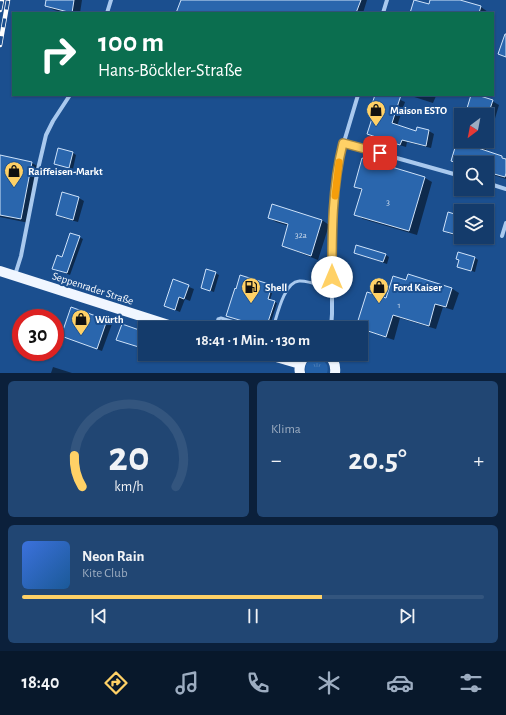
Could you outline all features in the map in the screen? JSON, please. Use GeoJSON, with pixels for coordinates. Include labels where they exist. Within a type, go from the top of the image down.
{"type":"FeatureCollection","features":[{"type":"Feature","properties":{"kind":"main road","name":"Seppenrader Straße"},"geometry":{"type":"LineString","coordinates":[[0,271],[156,321]]}},
{"type":"Feature","properties":{"kind":"main road"},"geometry":{"type":"LineString","coordinates":[[283,361],[300,368]]}},
{"type":"Feature","properties":{"kind":"main road"},"geometry":{"type":"LineString","coordinates":[[333,361],[335,373]]}},
{"type":"Feature","properties":{"kind":"street"},"geometry":{"type":"LineString","coordinates":[[107,12],[110,0]]}},
{"type":"Feature","properties":{"kind":"street"},"geometry":{"type":"LineString","coordinates":[[383,12],[387,0]]}},
{"type":"Feature","properties":{"kind":"street"},"geometry":{"type":"LineString","coordinates":[[15,275],[21,256],[46,135],[69,96]]}},
{"type":"Feature","properties":{"kind":"street"},"geometry":{"type":"LineString","coordinates":[[331,321],[332,225],[338,162],[358,96]]}},
{"type":"Feature","properties":{"kind":"street"},"geometry":{"type":"LineString","coordinates":[[343,143],[454,174]]}},
{"type":"Feature","properties":{"kind":"street"},"geometry":{"type":"LineString","coordinates":[[494,185],[506,189]]}},
{"type":"Feature","properties":{"kind":"street"},"geometry":{"type":"LineString","coordinates":[[502,236],[506,223]]}},
{"type":"Feature","properties":{"kind":"lane"},"geometry":{"type":"LineString","coordinates":[[275,321],[286,291],[293,282],[301,281],[332,289]]}},
{"type":"Feature","properties":{"kind":"lane"},"geometry":{"type":"LineString","coordinates":[[217,321],[221,318],[231,321]]}},
{"type":"Feature","properties":{"kind":"green space"},"geometry":{"type":"Polygon","coordinates":[[[309,361],[324,361],[328,367],[327,373],[306,373],[305,368],[309,361]]]}},
{"type":"Feature","properties":{"kind":"building"},"geometry":{"type":"Polygon","coordinates":[[[46,0],[74,0],[72,12],[45,6],[46,0]]]}},
{"type":"Feature","properties":{"kind":"building"},"geometry":{"type":"Polygon","coordinates":[[[181,0],[361,0],[356,12],[176,12],[181,0]]]}},
{"type":"Feature","properties":{"kind":"building"},"geometry":{"type":"Polygon","coordinates":[[[414,0],[429,4],[430,0],[460,0],[481,6],[479,12],[410,12],[414,0]]]}},
{"type":"Feature","properties":{"kind":"building"},"geometry":{"type":"Polygon","coordinates":[[[506,34],[506,57],[498,54],[506,34]]]}},
{"type":"Feature","properties":{"kind":"building"},"geometry":{"type":"Polygon","coordinates":[[[375,96],[401,96],[392,123],[416,131],[417,127],[429,130],[426,146],[402,140],[400,145],[367,134],[375,109],[371,107],[375,96]]]}},
{"type":"Feature","properties":{"kind":"building"},"geometry":{"type":"Polygon","coordinates":[[[471,96],[480,96],[493,100],[490,108],[467,108],[471,96]]]}},
{"type":"Feature","properties":{"kind":"building"},"geometry":{"type":"Polygon","coordinates":[[[58,148],[73,152],[69,168],[54,164],[58,148]]]}},
{"type":"Feature","properties":{"kind":"building"},"geometry":{"type":"Polygon","coordinates":[[[455,148],[478,148],[502,156],[502,158],[506,159],[505,177],[494,174],[494,156],[454,156],[454,162],[451,161],[455,148]]]}},
{"type":"Feature","properties":{"kind":"building","name":"Raiffeisen-Markt"},"geometry":{"type":"Polygon","coordinates":[[[0,155],[32,162],[21,219],[0,215],[0,155]]]}},
{"type":"Feature","properties":{"kind":"building"},"geometry":{"type":"Polygon","coordinates":[[[362,158],[425,177],[409,231],[354,215],[362,189],[354,187],[362,158]]]}},
{"type":"Feature","properties":{"kind":"building"},"geometry":{"type":"Polygon","coordinates":[[[62,192],[79,197],[73,220],[56,215],[62,192]]]}},
{"type":"Feature","properties":{"kind":"building"},"geometry":{"type":"Polygon","coordinates":[[[272,204],[322,220],[311,256],[282,246],[288,224],[268,218],[272,204]]]}},
{"type":"Feature","properties":{"kind":"building"},"geometry":{"type":"Polygon","coordinates":[[[448,212],[454,214],[454,234],[443,231],[448,212]]]}},
{"type":"Feature","properties":{"kind":"building"},"geometry":{"type":"Polygon","coordinates":[[[70,233],[80,236],[67,273],[52,269],[57,255],[62,257],[70,233]]]}},
{"type":"Feature","properties":{"kind":"building"},"geometry":{"type":"Polygon","coordinates":[[[356,245],[386,254],[383,262],[354,253],[356,245]]]}},
{"type":"Feature","properties":{"kind":"building"},"geometry":{"type":"Polygon","coordinates":[[[458,252],[475,257],[471,271],[457,267],[459,260],[456,259],[458,252]]]}},
{"type":"Feature","properties":{"kind":"building"},"geometry":{"type":"Polygon","coordinates":[[[206,269],[216,272],[210,291],[201,288],[206,269]]]}},
{"type":"Feature","properties":{"kind":"building"},"geometry":{"type":"Polygon","coordinates":[[[408,274],[452,288],[446,307],[435,304],[429,326],[393,315],[386,337],[368,331],[368,321],[358,321],[367,292],[386,298],[393,276],[406,280],[408,274]]]}},
{"type":"Feature","properties":{"kind":"building"},"geometry":{"type":"Polygon","coordinates":[[[240,275],[272,285],[268,299],[275,301],[268,321],[243,321],[226,316],[235,288],[236,289],[240,275]]]}},
{"type":"Feature","properties":{"kind":"building"},"geometry":{"type":"Polygon","coordinates":[[[173,279],[189,285],[184,299],[179,297],[175,310],[164,306],[173,279]]]}},
{"type":"Feature","properties":{"kind":"building"},"geometry":{"type":"Polygon","coordinates":[[[71,307],[107,320],[97,349],[64,337],[64,327],[71,307]]]}},
{"type":"Feature","properties":{"kind":"building"},"geometry":{"type":"Polygon","coordinates":[[[122,324],[138,330],[138,347],[116,340],[122,324]]]}},
{"type":"Feature","properties":{"kind":"railway"},"geometry":{"type":"LineString","coordinates":[[0,10],[2,0]]}},
{"type":"Feature","properties":{"kind":"railway"},"geometry":{"type":"LineString","coordinates":[[0,45],[8,0]]}},
{"type":"Feature","properties":{"kind":"slow traffic"},"geometry":{"type":"LineString","coordinates":[[335,196],[339,162]]}},
{"type":"Feature","properties":{"kind":"place","name":"Maison ESTO"},"geometry":{"type":"Point","coordinates":[376,127]}},
{"type":"Feature","properties":{"kind":"place","name":"Raiffeisen-Markt"},"geometry":{"type":"Point","coordinates":[14,188]}},
{"type":"Feature","properties":{"kind":"place","name":"Shell"},"geometry":{"type":"Point","coordinates":[251,304]}},
{"type":"Feature","properties":{"kind":"place","name":"Ford Kaiser"},"geometry":{"type":"Point","coordinates":[379,304]}},
{"type":"Feature","properties":{"kind":"place","name":"Würth"},"geometry":{"type":"Point","coordinates":[81,336]}},
{"type":"Feature","properties":{"kind":"route"},"geometry":{"type":"LineString","coordinates":[[332,277],[332,225],[338,162],[343,143],[380,153]]}}]}
